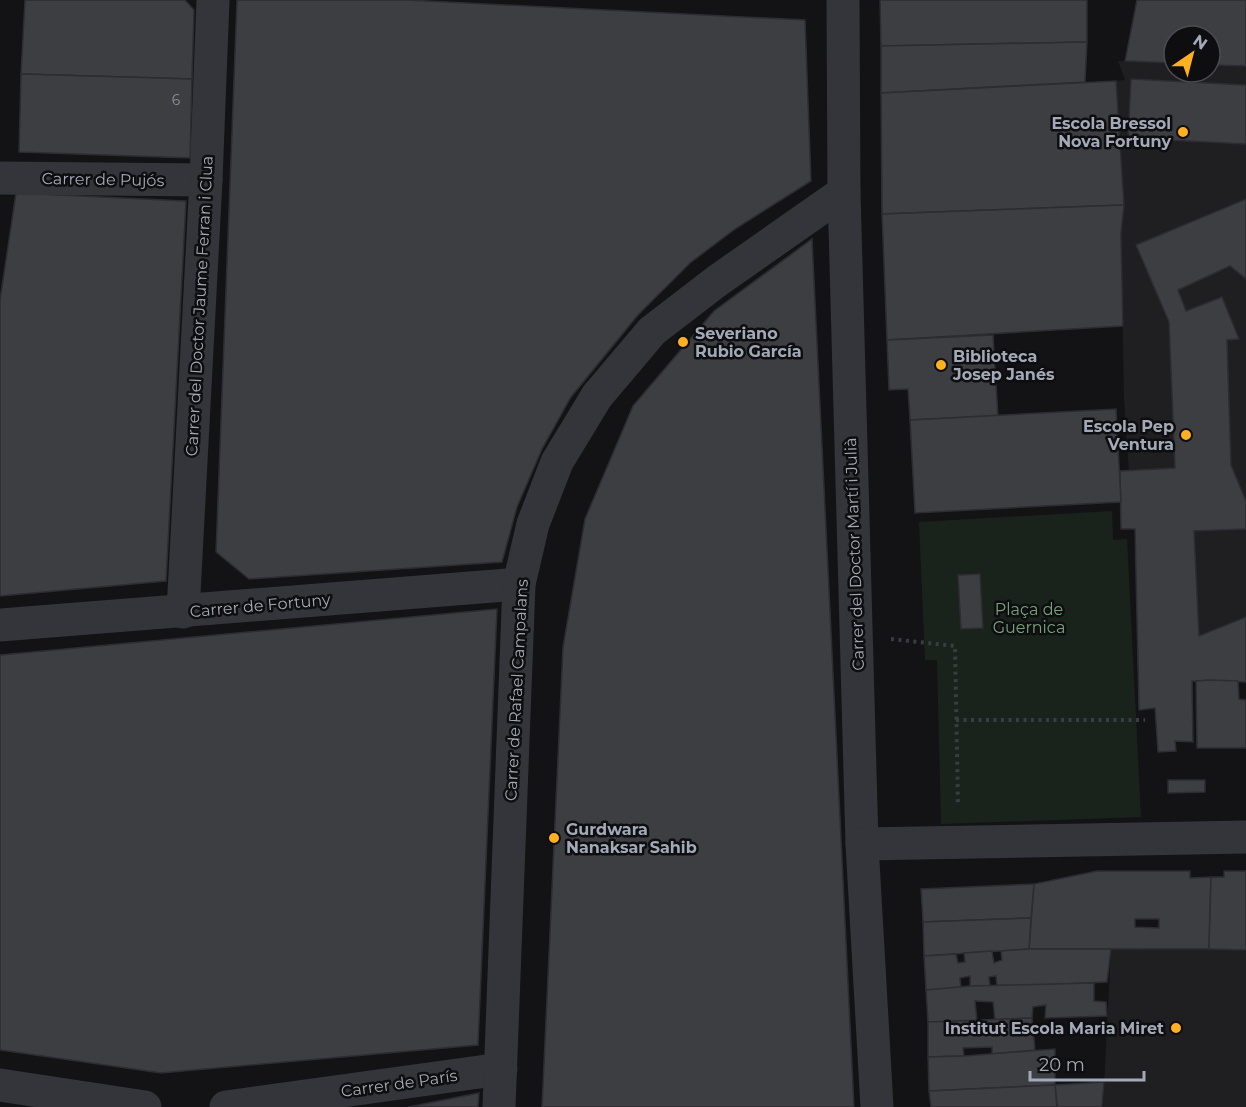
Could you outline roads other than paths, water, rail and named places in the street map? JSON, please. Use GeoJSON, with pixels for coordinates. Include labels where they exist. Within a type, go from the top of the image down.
{"type":"FeatureCollection","features":[{"type":"Feature","properties":{"kind":"street","name":"Carrer del Doctor Jaume Ferran i Clua"},"geometry":{"type":"LineString","coordinates":[[183,612],[206,180],[213,0]]}},
{"type":"Feature","properties":{"kind":"street","name":"Carrer del Doctor Martí i Julià"},"geometry":{"type":"LineString","coordinates":[[843,0],[844,192],[862,844],[877,1107]]}},
{"type":"Feature","properties":{"kind":"street","name":"Carrer de Pujós"},"geometry":{"type":"LineString","coordinates":[[0,178],[206,180]]}},
{"type":"Feature","properties":{"kind":"street","name":"Carrer de Rafael Campalans"},"geometry":{"type":"LineString","coordinates":[[499,1107],[519,584],[533,524],[557,462],[597,396],[652,331],[717,281],[844,192]]}},
{"type":"Feature","properties":{"kind":"street","name":"Carrer de Fortuny"},"geometry":{"type":"LineString","coordinates":[[0,625],[519,584]]}},
{"type":"Feature","properties":{"kind":"street"},"geometry":{"type":"LineString","coordinates":[[862,844],[1246,837]]}},
{"type":"Feature","properties":{"kind":"street","name":"Carrer de París"},"geometry":{"type":"LineString","coordinates":[[226,1107],[501,1069]]}},
{"type":"Feature","properties":{"kind":"street"},"geometry":{"type":"LineString","coordinates":[[0,1085],[145,1107]]}},
{"type":"Feature","properties":{"kind":"place","name":"Escola Bressol Nova Fortuny"},"geometry":{"type":"Point","coordinates":[1183,132]}},
{"type":"Feature","properties":{"kind":"place","name":"Severiano Rubio García"},"geometry":{"type":"Point","coordinates":[683,342]}},
{"type":"Feature","properties":{"kind":"place","name":"Biblioteca Josep Janés"},"geometry":{"type":"Point","coordinates":[941,365]}},
{"type":"Feature","properties":{"kind":"place","name":"Escola Pep Ventura"},"geometry":{"type":"Point","coordinates":[1186,435]}},
{"type":"Feature","properties":{"kind":"place","name":"Gurdwara Nanaksar Sahib"},"geometry":{"type":"Point","coordinates":[554,838]}},
{"type":"Feature","properties":{"kind":"place","name":"Institut Escola Maria Miret"},"geometry":{"type":"Point","coordinates":[1176,1028]}},
{"type":"Feature","properties":{"kind":"park label","name":"Plaça de Guernica"},"geometry":{"type":"Point","coordinates":[1029,618]}}]}
